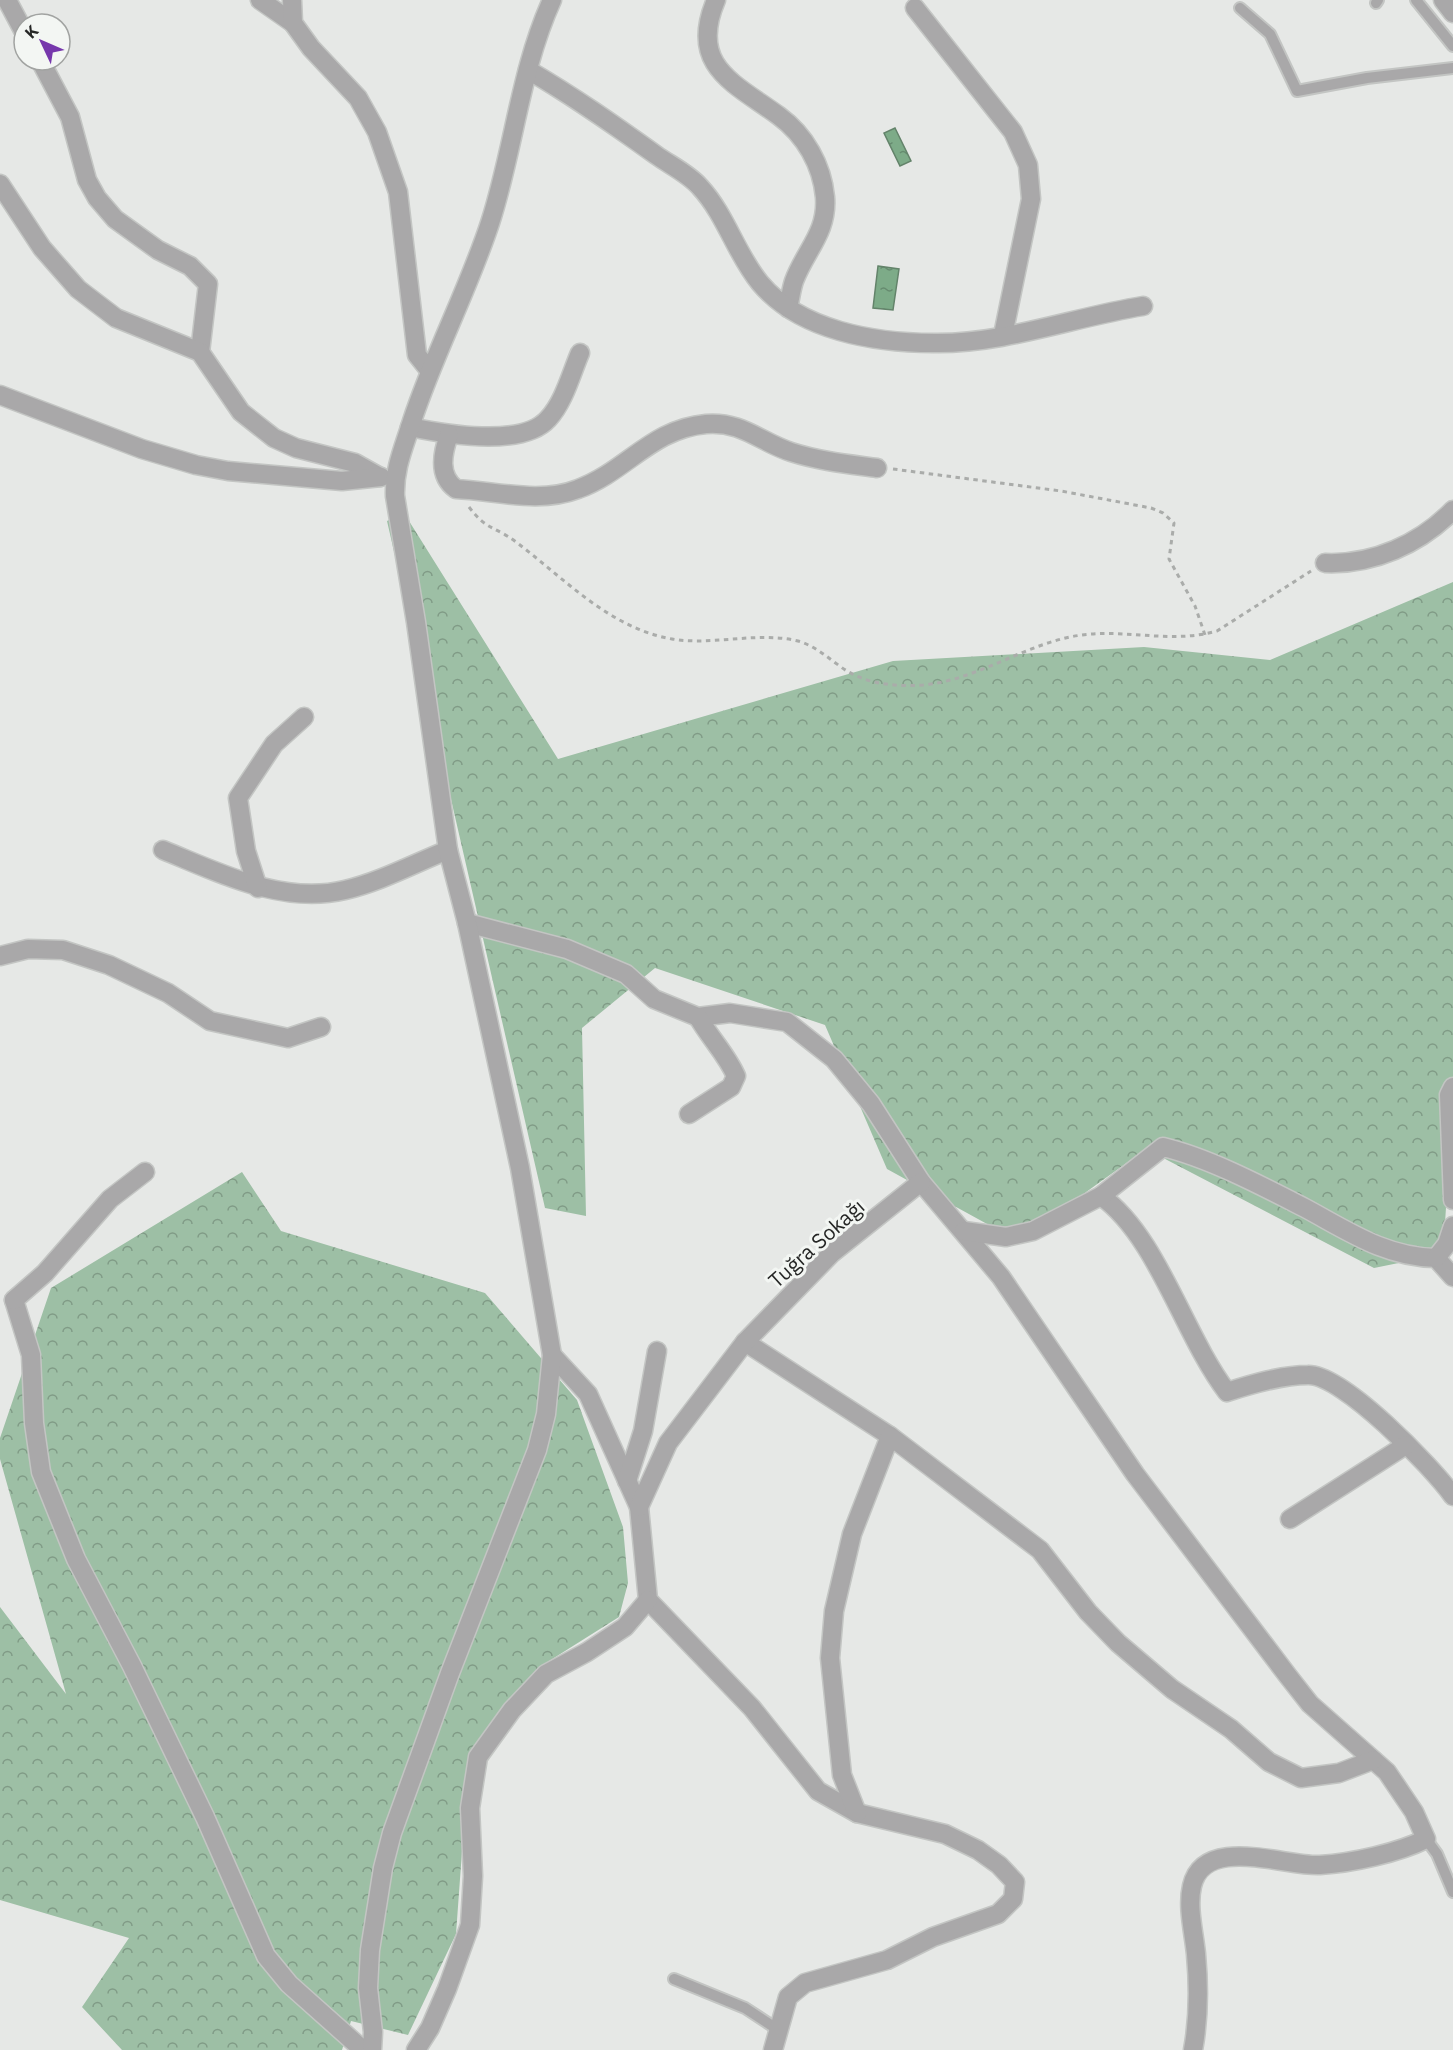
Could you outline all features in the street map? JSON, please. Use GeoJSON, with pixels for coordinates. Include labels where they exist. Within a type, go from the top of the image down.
{"type":"FeatureCollection","features":[{"type":"Feature","properties":{"kind":"street"},"geometry":{"type":"LineString","coordinates":[[260,0],[293,23],[311,48],[358,98],[377,132],[398,192],[417,355],[429,370]]}},
{"type":"Feature","properties":{"kind":"street"},"geometry":{"type":"LineString","coordinates":[[292,0],[293,23]]}},
{"type":"Feature","properties":{"kind":"street"},"geometry":{"type":"LineString","coordinates":[[372,2050],[373,2032],[368,1988],[370,1950],[383,1868],[392,1833],[450,1673],[537,1450],[546,1414],[552,1354],[520,1168],[467,923],[448,850],[387,478],[410,426],[429,370],[489,224],[506,169],[528,70],[552,0]]}},
{"type":"Feature","properties":{"kind":"street"},"geometry":{"type":"LineString","coordinates":[[716,0],[706,24],[708,51],[720,72],[743,93],[781,117],[807,145],[820,167],[825,198],[824,224],[794,281],[788,308]]}},
{"type":"Feature","properties":{"kind":"street"},"geometry":{"type":"LineString","coordinates":[[1443,0],[1453,13]]}},
{"type":"Feature","properties":{"kind":"street"},"geometry":{"type":"LineString","coordinates":[[915,8],[1013,132],[1028,165],[1031,199],[1003,336]]}},
{"type":"Feature","properties":{"kind":"street"},"geometry":{"type":"LineString","coordinates":[[528,70],[579,100],[699,186],[726,224],[737,249],[760,283],[788,308],[821,324],[874,339],[935,343],[1003,336],[1143,306]]}},
{"type":"Feature","properties":{"kind":"street"},"geometry":{"type":"LineString","coordinates":[[46,72],[70,117],[87,180],[97,198],[115,219],[158,250],[190,266],[208,284],[200,352]]}},
{"type":"Feature","properties":{"kind":"street"},"geometry":{"type":"LineString","coordinates":[[0,184],[42,248],[78,289],[116,318],[200,352],[226,394],[256,425],[296,448],[355,464],[387,478]]}},
{"type":"Feature","properties":{"kind":"street"},"geometry":{"type":"LineString","coordinates":[[410,426],[449,435],[500,436],[540,427],[555,410],[580,353]]}},
{"type":"Feature","properties":{"kind":"street"},"geometry":{"type":"LineString","coordinates":[[0,395],[142,449],[196,465],[342,482],[387,478]]}},
{"type":"Feature","properties":{"kind":"street"},"geometry":{"type":"LineString","coordinates":[[449,435],[443,468],[445,478],[456,489],[529,496],[568,492],[606,476],[657,438],[675,430],[710,424],[742,428],[773,445],[803,455],[877,468]]}},
{"type":"Feature","properties":{"kind":"street"},"geometry":{"type":"LineString","coordinates":[[1325,563],[1361,561],[1388,553],[1420,537],[1453,510]]}},
{"type":"Feature","properties":{"kind":"street"},"geometry":{"type":"LineString","coordinates":[[258,888],[246,851],[238,798],[274,744],[304,717]]}},
{"type":"Feature","properties":{"kind":"street"},"geometry":{"type":"LineString","coordinates":[[163,850],[258,888],[304,893],[344,890],[448,850]]}},
{"type":"Feature","properties":{"kind":"street"},"geometry":{"type":"LineString","coordinates":[[467,923],[567,949],[626,974],[654,999],[698,1017],[730,1013],[788,1022],[834,1059],[853,1081],[921,1182],[1001,1277],[1135,1474],[1288,1676],[1310,1704],[1387,1772],[1414,1812],[1426,1839],[1406,1849],[1321,1865],[1239,1856],[1216,1861],[1199,1871],[1191,1888],[1199,2000],[1193,2050]]}},
{"type":"Feature","properties":{"kind":"street"},"geometry":{"type":"LineString","coordinates":[[0,956],[28,949],[63,950],[109,965],[168,993],[210,1022],[288,1038],[321,1027]]}},
{"type":"Feature","properties":{"kind":"street"},"geometry":{"type":"LineString","coordinates":[[688,1114],[731,1088],[736,1076],[729,1060],[711,1040],[698,1017]]}},
{"type":"Feature","properties":{"kind":"street"},"geometry":{"type":"LineString","coordinates":[[1453,1088],[1449,1095],[1453,1200]]}},
{"type":"Feature","properties":{"kind":"street"},"geometry":{"type":"LineString","coordinates":[[964,1231],[1005,1237],[1033,1231],[1101,1196],[1162,1147],[1184,1152],[1292,1202],[1378,1248],[1421,1258],[1445,1250]]}},
{"type":"Feature","properties":{"kind":"street"},"geometry":{"type":"LineString","coordinates":[[145,1172],[110,1199],[45,1273],[7,1298],[31,1355],[34,1423],[40,1472],[76,1559],[132,1666],[205,1817],[266,1956],[289,1984],[363,2050]]}},
{"type":"Feature","properties":{"kind":"street","name":"Tuğra Sokağı"},"geometry":{"type":"LineString","coordinates":[[639,1507],[668,1443],[745,1342],[832,1253],[921,1182]]}},
{"type":"Feature","properties":{"kind":"street"},"geometry":{"type":"LineString","coordinates":[[1101,1196],[1118,1208],[1146,1247],[1203,1358],[1227,1392],[1310,1375],[1341,1387],[1438,1475],[1453,1496]]}},
{"type":"Feature","properties":{"kind":"street"},"geometry":{"type":"LineString","coordinates":[[1453,1226],[1445,1250],[1453,1277]]}},
{"type":"Feature","properties":{"kind":"street"},"geometry":{"type":"LineString","coordinates":[[745,1342],[890,1436],[1040,1550],[1088,1612],[1118,1643],[1172,1689],[1231,1729],[1269,1762],[1301,1778],[1339,1773],[1373,1760]]}},
{"type":"Feature","properties":{"kind":"street"},"geometry":{"type":"LineString","coordinates":[[627,1481],[644,1431],[657,1352]]}},
{"type":"Feature","properties":{"kind":"street"},"geometry":{"type":"LineString","coordinates":[[552,1354],[588,1394],[639,1507],[648,1600],[752,1708],[818,1791],[857,1813],[945,1834],[978,1850],[999,1865],[1014,1882],[1013,1899],[998,1914],[933,1936],[887,1960],[805,1983],[788,1997],[777,2029],[773,2050]]}},
{"type":"Feature","properties":{"kind":"street"},"geometry":{"type":"LineString","coordinates":[[857,1813],[842,1775],[830,1658],[834,1611],[852,1534],[890,1436]]}},
{"type":"Feature","properties":{"kind":"street"},"geometry":{"type":"LineString","coordinates":[[1290,1520],[1406,1445]]}},
{"type":"Feature","properties":{"kind":"street"},"geometry":{"type":"LineString","coordinates":[[416,2050],[430,2028],[447,1989],[470,1925],[473,1876],[470,1808],[478,1757],[512,1710],[546,1674],[587,1652],[625,1627],[648,1600]]}},
{"type":"Feature","properties":{"kind":"lane"},"geometry":{"type":"LineString","coordinates":[[1416,0],[1453,45]]}},
{"type":"Feature","properties":{"kind":"lane"},"geometry":{"type":"LineString","coordinates":[[1240,8],[1270,34],[1297,91],[1367,78],[1453,68]]}},
{"type":"Feature","properties":{"kind":"lane"},"geometry":{"type":"LineString","coordinates":[[1426,1839],[1437,1854],[1453,1892]]}},
{"type":"Feature","properties":{"kind":"lane"},"geometry":{"type":"LineString","coordinates":[[674,1979],[745,2008],[777,2029]]}},
{"type":"Feature","properties":{"kind":"path"},"geometry":{"type":"LineString","coordinates":[[877,468],[1060,491],[1151,508],[1163,513],[1174,523],[1169,559],[1195,606],[1205,634]]}},
{"type":"Feature","properties":{"kind":"path"},"geometry":{"type":"LineString","coordinates":[[456,489],[482,524],[514,540],[569,586],[626,623],[672,639],[779,637],[802,642],[827,655],[842,668],[877,684],[924,685],[952,680],[1058,638],[1109,632],[1172,637],[1217,631],[1325,563]]}},
{"type":"Feature","properties":{"kind":"green space"},"geometry":{"type":"Polygon","coordinates":[[[404,513],[558,759],[893,661],[1144,647],[1270,660],[1453,582],[1453,1099],[1443,1254],[1374,1268],[1146,1149],[1018,1241],[887,1169],[825,1025],[655,968],[582,1028],[586,1216],[545,1208],[387,521],[404,513]]]}},
{"type":"Feature","properties":{"kind":"green space"},"geometry":{"type":"Polygon","coordinates":[[[242,1172],[281,1231],[485,1293],[577,1400],[623,1527],[628,1583],[619,1617],[538,1668],[469,1755],[456,1934],[408,2035],[351,2021],[342,2050],[122,2050],[82,2007],[129,1938],[0,1900],[0,1607],[66,1694],[0,1459],[0,1438],[51,1288],[242,1172]]]}},
{"type":"Feature","properties":{"kind":"water"},"geometry":{"type":"Polygon","coordinates":[[[895,128],[911,161],[900,166],[884,133],[895,128]]]}},
{"type":"Feature","properties":{"kind":"water"},"geometry":{"type":"Polygon","coordinates":[[[878,266],[899,269],[893,310],[873,308],[878,266]]]}}]}
